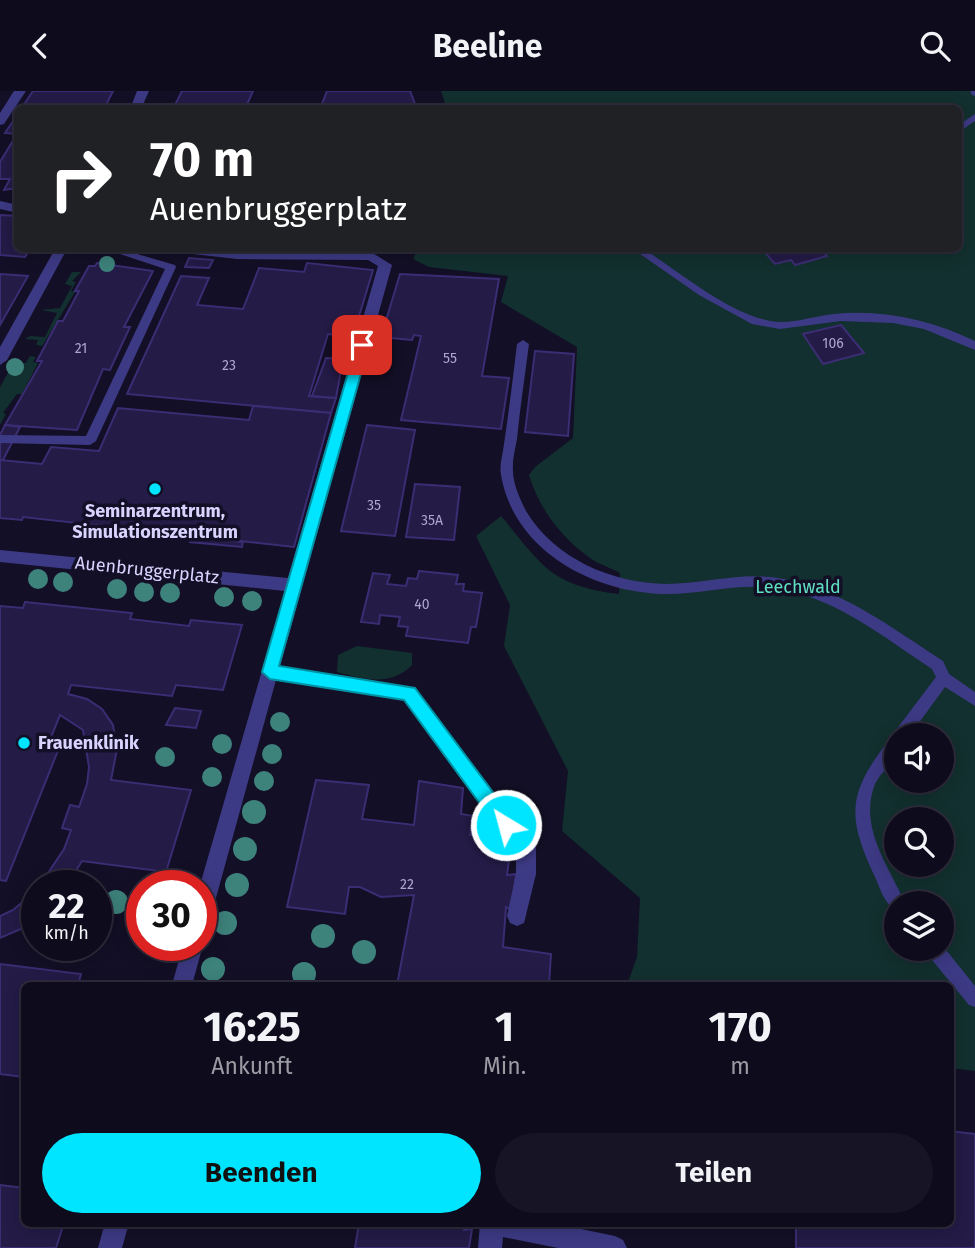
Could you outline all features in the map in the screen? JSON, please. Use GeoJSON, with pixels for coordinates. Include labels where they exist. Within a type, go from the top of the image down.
{"type":"FeatureCollection","features":[{"type":"Feature","properties":{"kind":"street"},"geometry":{"type":"LineString","coordinates":[[0,122],[20,91]]}},
{"type":"Feature","properties":{"kind":"street"},"geometry":{"type":"LineString","coordinates":[[0,360],[59,252]]}},
{"type":"Feature","properties":{"kind":"street"},"geometry":{"type":"LineString","coordinates":[[210,252],[237,255],[371,256],[385,265],[214,870]]}},
{"type":"Feature","properties":{"kind":"street","name":"Auenbruggerplatz"},"geometry":{"type":"LineString","coordinates":[[0,556],[294,585]]}},
{"type":"Feature","properties":{"kind":"street"},"geometry":{"type":"LineString","coordinates":[[270,672],[409,693],[506,825],[526,846],[526,874],[517,916]]}},
{"type":"Feature","properties":{"kind":"street"},"geometry":{"type":"LineString","coordinates":[[182,982],[188,961]]}},
{"type":"Feature","properties":{"kind":"street"},"geometry":{"type":"LineString","coordinates":[[110,1248],[116,1227]]}},
{"type":"Feature","properties":{"kind":"street"},"geometry":{"type":"LineString","coordinates":[[490,1248],[493,1227]]}},
{"type":"Feature","properties":{"kind":"street"},"geometry":{"type":"LineString","coordinates":[[513,1227],[615,1248]]}},
{"type":"Feature","properties":{"kind":"lane"},"geometry":{"type":"LineString","coordinates":[[0,439],[90,441],[172,267],[143,265],[116,252]]}},
{"type":"Feature","properties":{"kind":"lane"},"geometry":{"type":"LineString","coordinates":[[643,252],[746,318],[774,325],[840,317],[892,318],[944,330],[975,346]]}},
{"type":"Feature","properties":{"kind":"lane"},"geometry":{"type":"LineString","coordinates":[[523,344],[506,474],[516,505],[534,537],[587,572],[624,585],[666,589],[746,580],[779,583],[811,592],[938,665],[943,678],[975,699]]}},
{"type":"Feature","properties":{"kind":"lane"},"geometry":{"type":"LineString","coordinates":[[910,723],[943,678]]}},
{"type":"Feature","properties":{"kind":"lane"},"geometry":{"type":"LineString","coordinates":[[884,758],[869,779],[862,809],[871,852],[891,891]]}},
{"type":"Feature","properties":{"kind":"lane"},"geometry":{"type":"LineString","coordinates":[[944,961],[975,999]]}},
{"type":"Feature","properties":{"kind":"green space","name":"Leechwald"},"geometry":{"type":"Polygon","coordinates":[[[441,91],[975,91],[975,1071],[954,1068],[954,982],[628,982],[637,957],[640,898],[562,831],[568,771],[504,646],[510,605],[476,536],[501,516],[527,548],[562,579],[619,594],[620,573],[590,558],[567,539],[544,509],[529,475],[535,467],[573,438],[577,347],[501,302],[508,276],[429,267],[413,259],[416,252],[962,252],[962,105],[446,105],[441,91]]]}},
{"type":"Feature","properties":{"kind":"green space"},"geometry":{"type":"Polygon","coordinates":[[[72,272],[81,272],[72,281],[76,282],[71,291],[75,292],[42,346],[36,345],[38,340],[25,339],[30,336],[45,337],[57,313],[41,310],[60,308],[72,286],[65,284],[72,272]]]}},
{"type":"Feature","properties":{"kind":"green space"},"geometry":{"type":"Polygon","coordinates":[[[30,356],[36,357],[33,362],[38,363],[22,394],[17,394],[3,413],[6,414],[0,425],[0,387],[14,362],[26,363],[30,356]]]}},
{"type":"Feature","properties":{"kind":"green space"},"geometry":{"type":"Polygon","coordinates":[[[357,646],[412,653],[412,665],[404,672],[387,679],[367,679],[337,672],[338,655],[357,646]]]}},
{"type":"Feature","properties":{"kind":"building"},"geometry":{"type":"Polygon","coordinates":[[[33,91],[113,91],[106,105],[24,105],[33,91]]]}},
{"type":"Feature","properties":{"kind":"building"},"geometry":{"type":"Polygon","coordinates":[[[182,91],[253,91],[247,105],[175,105],[182,91]]]}},
{"type":"Feature","properties":{"kind":"building"},"geometry":{"type":"Polygon","coordinates":[[[327,91],[410,91],[415,105],[322,105],[327,91]]]}},
{"type":"Feature","properties":{"kind":"building"},"geometry":{"type":"Polygon","coordinates":[[[14,120],[14,134],[5,133],[14,120]]]}},
{"type":"Feature","properties":{"kind":"building"},"geometry":{"type":"Polygon","coordinates":[[[14,139],[14,189],[4,190],[10,179],[0,179],[0,162],[14,139]]]}},
{"type":"Feature","properties":{"kind":"building"},"geometry":{"type":"Polygon","coordinates":[[[0,215],[14,216],[14,252],[28,252],[25,257],[0,255],[0,215]]]}},
{"type":"Feature","properties":{"kind":"building"},"geometry":{"type":"Polygon","coordinates":[[[765,252],[824,252],[827,256],[795,265],[791,260],[775,264],[765,252]]]}},
{"type":"Feature","properties":{"kind":"building"},"geometry":{"type":"Polygon","coordinates":[[[189,258],[213,260],[209,268],[185,267],[189,258]]]}},
{"type":"Feature","properties":{"kind":"building"},"geometry":{"type":"Polygon","coordinates":[[[97,263],[153,271],[124,327],[130,327],[110,370],[103,369],[77,430],[5,425],[42,361],[37,361],[58,321],[63,321],[79,291],[75,291],[89,266],[95,266],[97,263]]]}},
{"type":"Feature","properties":{"kind":"building"},"geometry":{"type":"Polygon","coordinates":[[[307,263],[373,270],[353,336],[328,334],[309,396],[336,398],[331,413],[127,394],[181,276],[209,278],[197,305],[243,309],[259,268],[304,272],[307,263]]]}},
{"type":"Feature","properties":{"kind":"building"},"geometry":{"type":"Polygon","coordinates":[[[0,274],[28,276],[0,325],[0,274]]]}},
{"type":"Feature","properties":{"kind":"building"},"geometry":{"type":"Polygon","coordinates":[[[400,274],[499,279],[482,376],[509,378],[501,429],[401,420],[421,336],[414,335],[412,340],[381,337],[400,274]]]}},
{"type":"Feature","properties":{"kind":"building"},"geometry":{"type":"Polygon","coordinates":[[[841,325],[864,353],[823,364],[803,334],[841,325]]]}},
{"type":"Feature","properties":{"kind":"building"},"geometry":{"type":"Polygon","coordinates":[[[535,351],[574,354],[568,436],[525,432],[535,351]]]}},
{"type":"Feature","properties":{"kind":"building"},"geometry":{"type":"Polygon","coordinates":[[[326,358],[343,359],[336,398],[312,396],[326,358]]]}},
{"type":"Feature","properties":{"kind":"building","name":"Seminarzentrum, Simulationszentrum"},"geometry":{"type":"Polygon","coordinates":[[[253,406],[331,413],[294,547],[23,517],[22,520],[0,518],[0,460],[42,464],[51,447],[99,451],[118,408],[249,420],[253,406]]]}},
{"type":"Feature","properties":{"kind":"building"},"geometry":{"type":"Polygon","coordinates":[[[5,425],[20,427],[3,460],[0,460],[0,435],[5,425]]]}},
{"type":"Feature","properties":{"kind":"building"},"geometry":{"type":"Polygon","coordinates":[[[367,425],[415,430],[395,536],[341,531],[367,425]]]}},
{"type":"Feature","properties":{"kind":"building"},"geometry":{"type":"Polygon","coordinates":[[[415,484],[460,487],[454,540],[406,537],[415,484]]]}},
{"type":"Feature","properties":{"kind":"building"},"geometry":{"type":"Polygon","coordinates":[[[192,535],[243,542],[242,547],[190,542],[192,535]]]}},
{"type":"Feature","properties":{"kind":"building"},"geometry":{"type":"Polygon","coordinates":[[[419,571],[458,575],[456,584],[464,584],[463,591],[482,593],[476,627],[471,627],[468,643],[406,636],[408,627],[398,626],[400,617],[380,615],[379,624],[361,622],[373,573],[390,575],[387,584],[406,586],[408,578],[417,579],[419,571]]]}},
{"type":"Feature","properties":{"kind":"building","name":"Frauenklinik"},"geometry":{"type":"Polygon","coordinates":[[[25,602],[132,613],[130,619],[189,626],[191,620],[242,625],[223,690],[176,685],[172,696],[71,685],[68,694],[87,699],[102,709],[113,725],[117,749],[111,780],[191,790],[167,870],[82,861],[76,870],[50,870],[64,849],[71,830],[62,828],[70,805],[79,807],[87,784],[89,767],[83,730],[60,715],[47,747],[59,748],[6,881],[0,880],[0,606],[23,608],[25,602]]]}},
{"type":"Feature","properties":{"kind":"building"},"geometry":{"type":"Polygon","coordinates":[[[175,708],[201,711],[196,728],[166,725],[175,708]]]}},
{"type":"Feature","properties":{"kind":"building"},"geometry":{"type":"Polygon","coordinates":[[[316,780],[369,785],[362,819],[414,825],[419,781],[463,788],[461,814],[473,816],[470,835],[508,839],[511,845],[507,875],[516,874],[512,910],[506,907],[503,947],[551,954],[549,982],[398,982],[414,895],[381,897],[360,887],[349,887],[345,914],[287,907],[316,780]]]}},
{"type":"Feature","properties":{"kind":"building"},"geometry":{"type":"Polygon","coordinates":[[[21,903],[21,929],[0,938],[0,916],[21,903]]]}},
{"type":"Feature","properties":{"kind":"building"},"geometry":{"type":"Polygon","coordinates":[[[0,964],[81,974],[79,982],[21,982],[21,1077],[0,1074],[0,964]]]}},
{"type":"Feature","properties":{"kind":"building"},"geometry":{"type":"Polygon","coordinates":[[[954,1131],[975,1134],[975,1248],[796,1248],[796,1227],[954,1227],[954,1131]]]}},
{"type":"Feature","properties":{"kind":"building"},"geometry":{"type":"Polygon","coordinates":[[[0,1185],[21,1188],[21,1227],[63,1227],[56,1248],[0,1248],[0,1185]]]}},
{"type":"Feature","properties":{"kind":"building"},"geometry":{"type":"Polygon","coordinates":[[[358,1227],[472,1229],[469,1248],[355,1248],[358,1227]]]}},
{"type":"Feature","properties":{"kind":"place","name":"Seminarzentrum, Simulationszentrum"},"geometry":{"type":"Point","coordinates":[155,489]}},
{"type":"Feature","properties":{"kind":"place","name":"Frauenklinik"},"geometry":{"type":"Point","coordinates":[24,743]}},
{"type":"Feature","properties":{"kind":"route"},"geometry":{"type":"LineString","coordinates":[[362,345],[270,672],[409,693],[506,825]]}}]}
